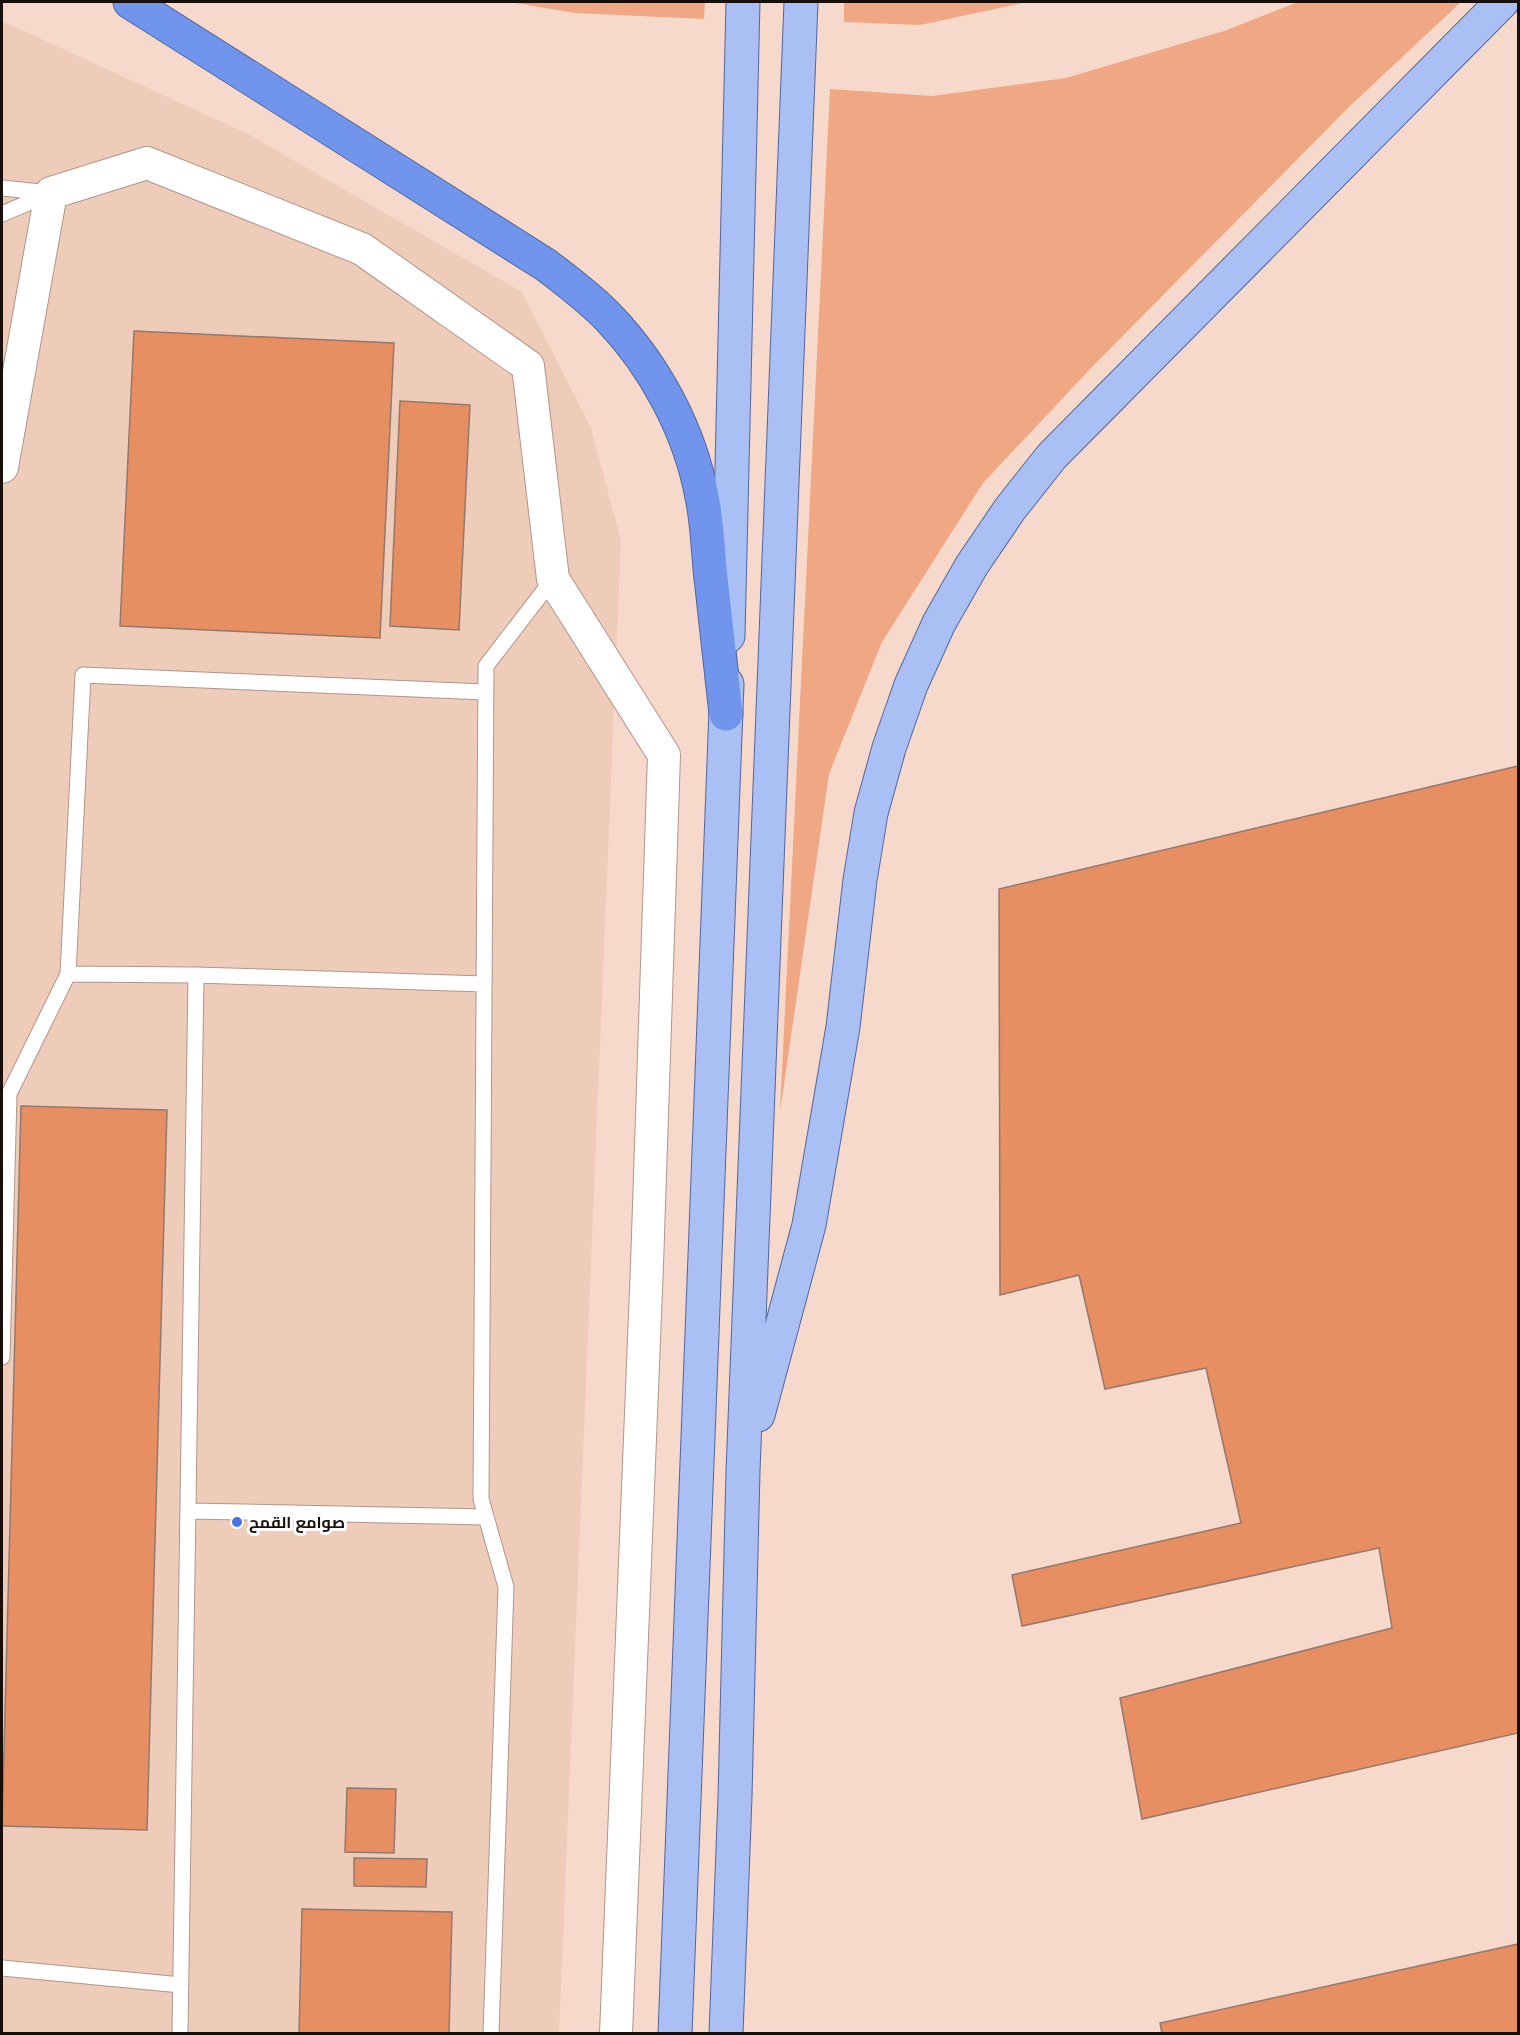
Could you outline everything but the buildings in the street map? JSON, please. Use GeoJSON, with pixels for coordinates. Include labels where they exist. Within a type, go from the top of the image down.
{"type":"FeatureCollection","features":[{"type":"Feature","properties":{"kind":"highway"},"geometry":{"type":"LineString","coordinates":[[130,2],[546,265],[579,290],[609,318],[658,383],[677,419],[692,457],[700,487],[726,714]]}},
{"type":"Feature","properties":{"kind":"main road"},"geometry":{"type":"LineString","coordinates":[[675,2034],[726,714],[743,2]]}},
{"type":"Feature","properties":{"kind":"main road"},"geometry":{"type":"LineString","coordinates":[[726,2034],[735,1797],[743,1472],[801,2]]}},
{"type":"Feature","properties":{"kind":"main road"},"geometry":{"type":"LineString","coordinates":[[743,1472],[809,1225],[843,1027],[860,880],[871,813],[889,748],[911,685],[939,623],[972,565],[1010,508],[1052,456],[1502,2]]}},
{"type":"Feature","properties":{"kind":"street"},"geometry":{"type":"LineString","coordinates":[[2,468],[51,193],[147,163],[362,249],[528,366],[553,579],[664,755],[616,2034]]}},
{"type":"Feature","properties":{"kind":"lane"},"geometry":{"type":"LineString","coordinates":[[2,188],[51,193]]}},
{"type":"Feature","properties":{"kind":"lane"},"geometry":{"type":"LineString","coordinates":[[2,214],[51,193]]}},
{"type":"Feature","properties":{"kind":"lane"},"geometry":{"type":"LineString","coordinates":[[491,2034],[506,1587],[481,1499],[486,666],[553,579]]}},
{"type":"Feature","properties":{"kind":"lane"},"geometry":{"type":"LineString","coordinates":[[2,1357],[9,1094],[68,974],[83,675],[485,692]]}},
{"type":"Feature","properties":{"kind":"lane"},"geometry":{"type":"LineString","coordinates":[[68,974],[196,975],[484,984]]}},
{"type":"Feature","properties":{"kind":"lane"},"geometry":{"type":"LineString","coordinates":[[180,2034],[196,975]]}},
{"type":"Feature","properties":{"kind":"lane"},"geometry":{"type":"LineString","coordinates":[[188,1511],[486,1517]]}},
{"type":"Feature","properties":{"kind":"lane"},"geometry":{"type":"LineString","coordinates":[[2,1968],[180,1985]]}},
{"type":"Feature","properties":{"kind":"shaded area"},"geometry":{"type":"Polygon","coordinates":[[[509,2],[705,2],[704,19],[575,13],[509,2]]]}},
{"type":"Feature","properties":{"kind":"shaded area"},"geometry":{"type":"Polygon","coordinates":[[[844,2],[1027,2],[920,25],[844,22],[844,2]]]}},
{"type":"Feature","properties":{"kind":"shaded area"},"geometry":{"type":"Polygon","coordinates":[[[1298,2],[1461,2],[1350,106],[1093,366],[983,483],[882,642],[829,774],[780,1112],[830,89],[932,96],[1066,78],[1224,31],[1298,2]]]}},
{"type":"Feature","properties":{"kind":"shaded area"},"geometry":{"type":"Polygon","coordinates":[[[2,21],[248,134],[522,292],[591,428],[621,541],[559,2033],[2,2034],[2,21]]]}},
{"type":"Feature","properties":{"kind":"place","name":"صوامع القمح"},"geometry":{"type":"Point","coordinates":[237,1522]}}]}
